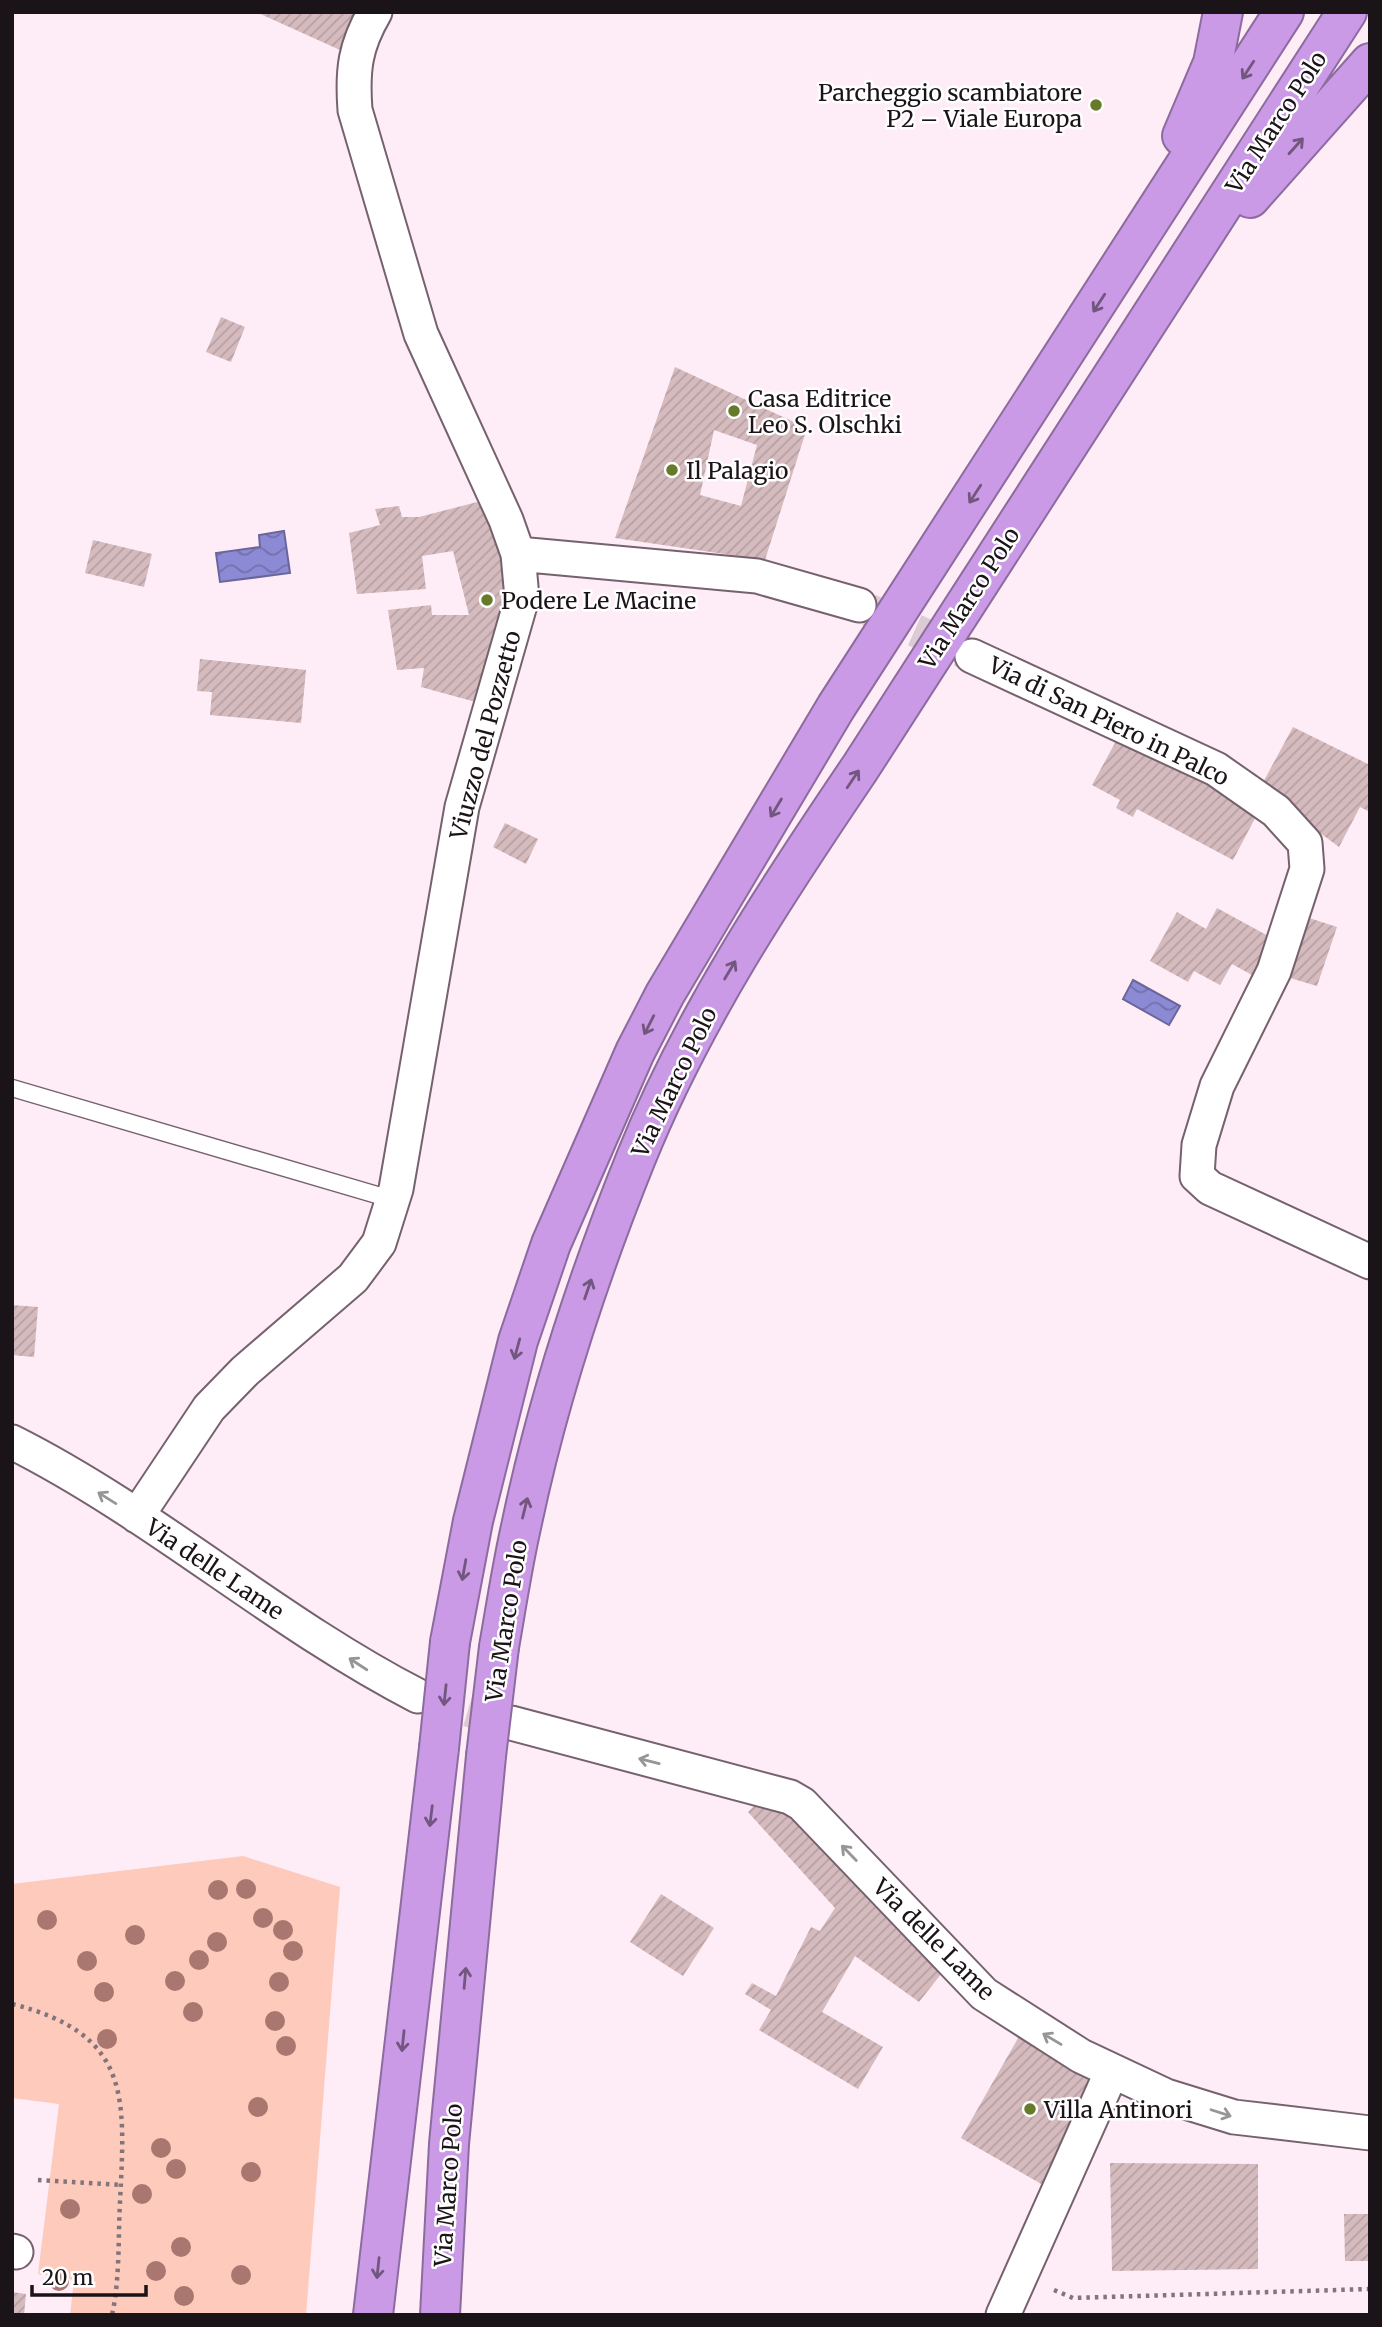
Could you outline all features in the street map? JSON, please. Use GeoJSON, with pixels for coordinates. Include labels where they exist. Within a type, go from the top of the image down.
{"type":"FeatureCollection","features":[{"type":"Feature","properties":{"kind":"highway"},"geometry":{"type":"LineString","coordinates":[[1121,269],[1203,90],[1220,41],[1223,12]]}},
{"type":"Feature","properties":{"kind":"highway","name":"Via Marco Polo"},"geometry":{"type":"LineString","coordinates":[[373,2315],[450,1642],[475,1509],[519,1341],[551,1244],[635,1052],[664,994],[836,707],[1121,269],[1284,12]]}},
{"type":"Feature","properties":{"kind":"highway","name":"Via Marco Polo"},"geometry":{"type":"LineString","coordinates":[[440,2315],[449,2144],[499,1647],[521,1527],[542,1441],[579,1317],[636,1157],[716,994],[778,890],[1170,289],[1347,12]]}},
{"type":"Feature","properties":{"kind":"highway"},"geometry":{"type":"LineString","coordinates":[[1170,289],[1370,63]]}},
{"type":"Feature","properties":{"kind":"street","name":"Viuzzo del Pozzetto"},"geometry":{"type":"LineString","coordinates":[[137,1516],[209,1408],[245,1371],[353,1278],[379,1243],[394,1200],[462,807],[522,598],[518,555],[506,520],[421,334],[355,110],[353,79],[360,38],[376,12]]}},
{"type":"Feature","properties":{"kind":"street"},"geometry":{"type":"LineString","coordinates":[[518,555],[757,576],[859,605]]}},
{"type":"Feature","properties":{"kind":"street","name":"Via di San Piero in Palco"},"geometry":{"type":"LineString","coordinates":[[972,656],[1216,769],[1276,810],[1305,843],[1307,869],[1274,971],[1217,1086],[1199,1145],[1197,1176],[1210,1188],[1370,1262]]}},
{"type":"Feature","properties":{"kind":"street","name":"Via delle Lame"},"geometry":{"type":"LineString","coordinates":[[12,1442],[137,1516],[366,1669],[418,1696]]}},
{"type":"Feature","properties":{"kind":"street","name":"Via delle Lame"},"geometry":{"type":"LineString","coordinates":[[511,1723],[790,1797],[802,1804],[985,1994],[1034,2028],[1112,2071],[1166,2095],[1234,2117],[1370,2133]]}},
{"type":"Feature","properties":{"kind":"street"},"geometry":{"type":"LineString","coordinates":[[1003,2315],[1112,2071]]}},
{"type":"Feature","properties":{"kind":"lane"},"geometry":{"type":"LineString","coordinates":[[12,1088],[394,1200]]}},
{"type":"Feature","properties":{"kind":"path"},"geometry":{"type":"LineString","coordinates":[[12,2004],[63,2021],[85,2034],[101,2052],[113,2073],[124,2124],[112,2315]]}},
{"type":"Feature","properties":{"kind":"path"},"geometry":{"type":"LineString","coordinates":[[38,2180],[121,2185]]}},
{"type":"Feature","properties":{"kind":"path"},"geometry":{"type":"LineString","coordinates":[[1022,2277],[1073,2298],[1370,2289]]}},
{"type":"Feature","properties":{"kind":"shaded area"},"geometry":{"type":"Polygon","coordinates":[[[243,1856],[340,1887],[306,2315],[70,2315],[74,2280],[38,2274],[59,2104],[12,2098],[12,1884],[243,1856]]]}},
{"type":"Feature","properties":{"kind":"water"},"geometry":{"type":"Polygon","coordinates":[[[284,531],[290,573],[220,582],[216,553],[260,547],[259,535],[284,531]]]}},
{"type":"Feature","properties":{"kind":"water"},"geometry":{"type":"Polygon","coordinates":[[[1133,980],[1180,1006],[1169,1025],[1123,999],[1133,980]]]}},
{"type":"Feature","properties":{"kind":"building"},"geometry":{"type":"Polygon","coordinates":[[[256,12],[360,12],[340,50],[256,12]]]}},
{"type":"Feature","properties":{"kind":"building"},"geometry":{"type":"Polygon","coordinates":[[[221,317],[245,327],[231,362],[206,352],[221,317]]]}},
{"type":"Feature","properties":{"kind":"building","name":"Il Palagio"},"geometry":{"type":"Polygon","coordinates":[[[675,367],[807,428],[765,560],[615,538],[675,367]],[[714,430],[700,495],[741,506],[757,445],[714,430]]]}},
{"type":"Feature","properties":{"kind":"building","name":"Podere Le Macine"},"geometry":{"type":"Polygon","coordinates":[[[485,500],[511,585],[483,704],[421,687],[424,668],[397,670],[388,610],[431,605],[432,615],[469,615],[453,551],[422,556],[426,589],[357,594],[349,533],[380,525],[375,509],[399,506],[402,517],[419,517],[485,500]]]}},
{"type":"Feature","properties":{"kind":"building"},"geometry":{"type":"Polygon","coordinates":[[[93,540],[152,554],[144,587],[85,573],[93,540]]]}},
{"type":"Feature","properties":{"kind":"building"},"geometry":{"type":"Polygon","coordinates":[[[200,659],[306,670],[301,723],[210,715],[212,692],[197,691],[200,659]]]}},
{"type":"Feature","properties":{"kind":"building"},"geometry":{"type":"Polygon","coordinates":[[[1293,727],[1370,765],[1370,812],[1360,807],[1339,847],[1260,788],[1293,727]]]}},
{"type":"Feature","properties":{"kind":"building"},"geometry":{"type":"Polygon","coordinates":[[[1121,732],[1262,805],[1233,860],[1137,809],[1133,817],[1116,808],[1120,800],[1092,785],[1121,732]]]}},
{"type":"Feature","properties":{"kind":"building"},"geometry":{"type":"Polygon","coordinates":[[[505,823],[538,839],[526,864],[493,847],[505,823]]]}},
{"type":"Feature","properties":{"kind":"building"},"geometry":{"type":"Polygon","coordinates":[[[1217,908],[1272,938],[1252,975],[1232,964],[1220,985],[1194,971],[1188,982],[1150,961],[1177,912],[1206,929],[1217,908]]]}},
{"type":"Feature","properties":{"kind":"building"},"geometry":{"type":"Polygon","coordinates":[[[1300,915],[1337,927],[1317,986],[1280,975],[1300,915]]]}},
{"type":"Feature","properties":{"kind":"building"},"geometry":{"type":"Polygon","coordinates":[[[12,1305],[38,1307],[34,1357],[12,1355],[12,1305]]]}},
{"type":"Feature","properties":{"kind":"building"},"geometry":{"type":"Polygon","coordinates":[[[765,1795],[798,1814],[949,1964],[919,2002],[855,1956],[822,2012],[883,2047],[858,2089],[759,2030],[771,2010],[745,1994],[752,1983],[776,1996],[811,1927],[820,1931],[835,1908],[748,1812],[765,1795]]]}},
{"type":"Feature","properties":{"kind":"building"},"geometry":{"type":"Polygon","coordinates":[[[661,1894],[714,1928],[683,1976],[630,1942],[661,1894]]]}},
{"type":"Feature","properties":{"kind":"building","name":"Villa Antinori"},"geometry":{"type":"Polygon","coordinates":[[[1021,2033],[1098,2080],[1043,2185],[961,2138],[1021,2033]]]}},
{"type":"Feature","properties":{"kind":"building"},"geometry":{"type":"Polygon","coordinates":[[[1110,2163],[1258,2164],[1258,2269],[1112,2271],[1110,2163]]]}},
{"type":"Feature","properties":{"kind":"building"},"geometry":{"type":"Polygon","coordinates":[[[1344,2214],[1370,2214],[1370,2261],[1345,2261],[1344,2214]]]}},
{"type":"Feature","properties":{"kind":"building"},"geometry":{"type":"Polygon","coordinates":[[[12,2292],[26,2294],[24,2315],[12,2315],[12,2292]]]}},
{"type":"Feature","properties":{"kind":"tunnel"},"geometry":{"type":"LineString","coordinates":[[869,610],[964,652]]}},
{"type":"Feature","properties":{"kind":"tunnel"},"geometry":{"type":"LineString","coordinates":[[420,1696],[511,1723]]}},
{"type":"Feature","properties":{"kind":"place","name":"Parcheggio scambiatore P2 – Viale Europa"},"geometry":{"type":"Point","coordinates":[1096,105]}},
{"type":"Feature","properties":{"kind":"place","name":"Casa Editrice Leo S. Olschki"},"geometry":{"type":"Point","coordinates":[734,411]}},
{"type":"Feature","properties":{"kind":"place","name":"Il Palagio"},"geometry":{"type":"Point","coordinates":[672,470]}},
{"type":"Feature","properties":{"kind":"place","name":"Podere Le Macine"},"geometry":{"type":"Point","coordinates":[487,600]}},
{"type":"Feature","properties":{"kind":"place","name":"Villa Antinori"},"geometry":{"type":"Point","coordinates":[1030,2109]}}]}
